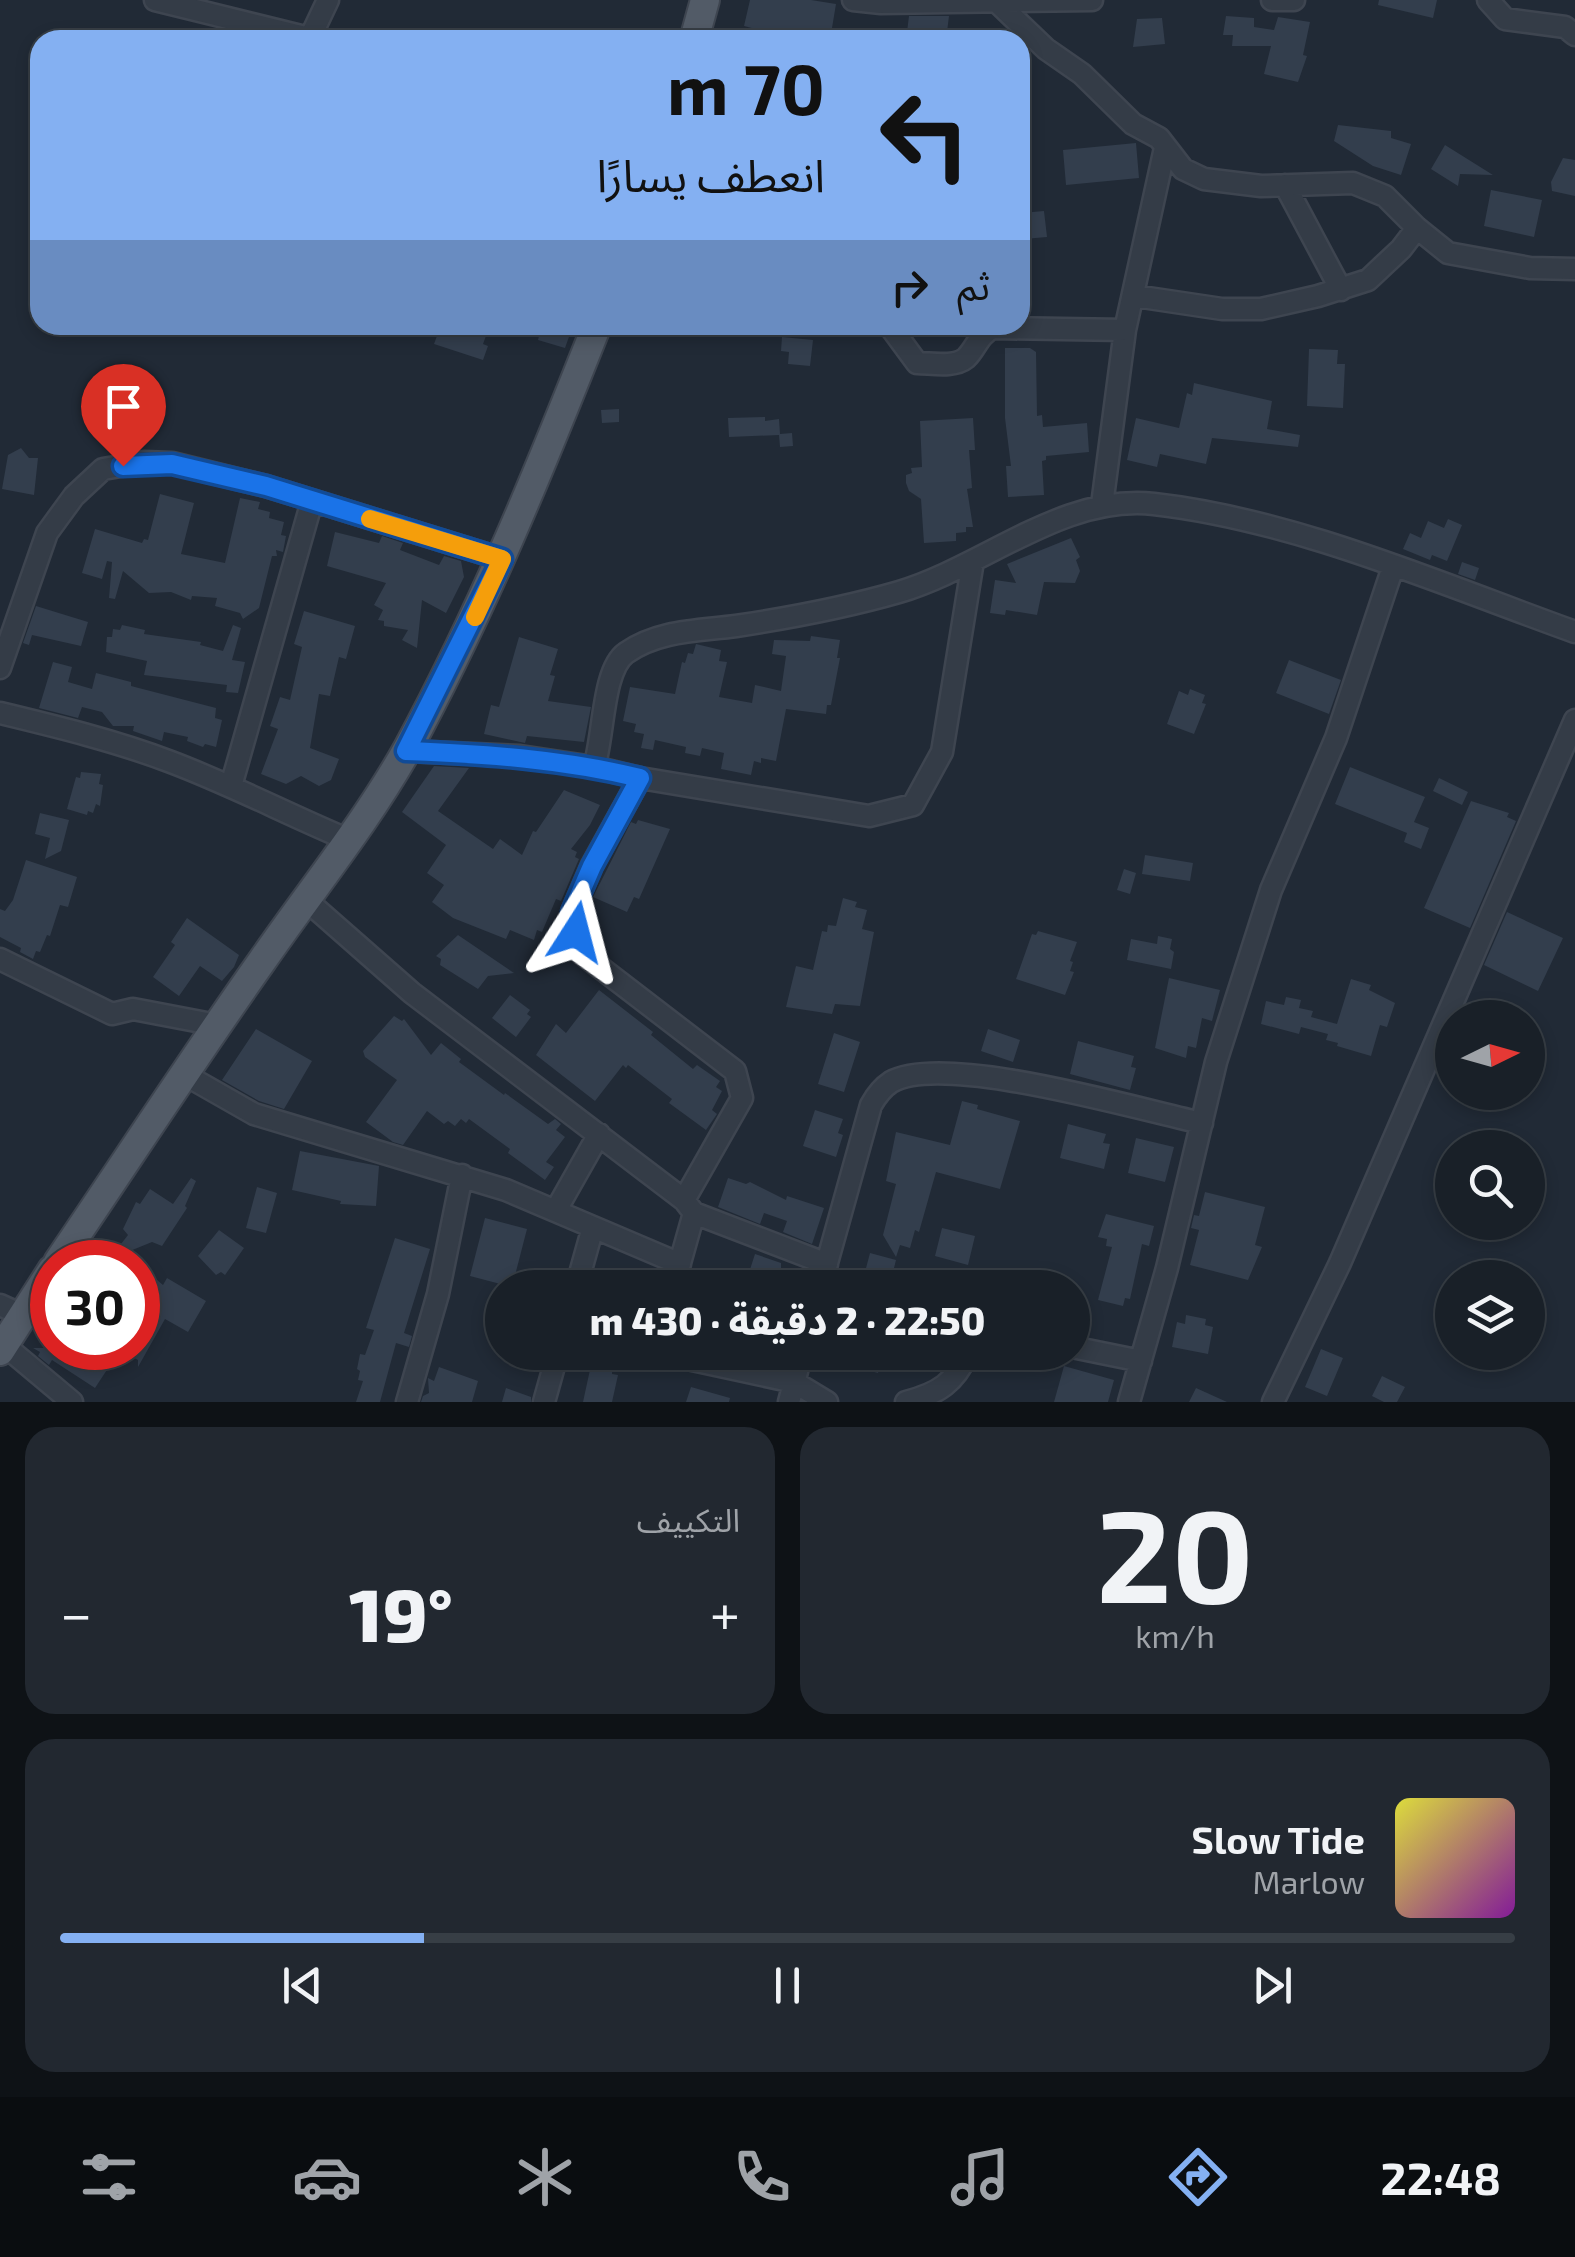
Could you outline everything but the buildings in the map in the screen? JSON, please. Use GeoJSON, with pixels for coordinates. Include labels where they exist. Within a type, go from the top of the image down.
{"type":"FeatureCollection","features":[{"type":"Feature","properties":{"kind":"main road"},"geometry":{"type":"LineString","coordinates":[[697,30],[705,0]]}},
{"type":"Feature","properties":{"kind":"main road"},"geometry":{"type":"LineString","coordinates":[[72,1240],[182,1073],[349,840],[406,751],[502,559],[592,335]]}},
{"type":"Feature","properties":{"kind":"main road"},"geometry":{"type":"LineString","coordinates":[[2,1348],[11,1310],[30,1291]]}},
{"type":"Feature","properties":{"kind":"street"},"geometry":{"type":"LineString","coordinates":[[317,30],[328,0]]}},
{"type":"Feature","properties":{"kind":"street"},"geometry":{"type":"LineString","coordinates":[[854,0],[1092,0]]}},
{"type":"Feature","properties":{"kind":"street"},"geometry":{"type":"LineString","coordinates":[[1272,0],[1294,0]]}},
{"type":"Feature","properties":{"kind":"street"},"geometry":{"type":"LineString","coordinates":[[1488,0],[1505,19],[1565,27],[1575,34]]}},
{"type":"Feature","properties":{"kind":"street"},"geometry":{"type":"LineString","coordinates":[[167,1],[279,30]]}},
{"type":"Feature","properties":{"kind":"street"},"geometry":{"type":"LineString","coordinates":[[998,2],[1027,30]]}},
{"type":"Feature","properties":{"kind":"street"},"geometry":{"type":"LineString","coordinates":[[1030,33],[1082,74],[1133,124],[1158,138],[1182,168],[1204,180],[1260,186],[1353,183],[1385,196],[1448,253],[1530,268],[1575,269]]}},
{"type":"Feature","properties":{"kind":"street"},"geometry":{"type":"LineString","coordinates":[[1102,505],[1126,330],[1165,148]]}},
{"type":"Feature","properties":{"kind":"street"},"geometry":{"type":"LineString","coordinates":[[1285,185],[1341,290]]}},
{"type":"Feature","properties":{"kind":"street"},"geometry":{"type":"LineString","coordinates":[[1135,296],[1222,309],[1260,310],[1368,280],[1416,228]]}},
{"type":"Feature","properties":{"kind":"street"},"geometry":{"type":"LineString","coordinates":[[1030,329],[1126,330]]}},
{"type":"Feature","properties":{"kind":"street"},"geometry":{"type":"LineString","coordinates":[[896,335],[917,363],[955,364],[966,358],[981,335]]}},
{"type":"Feature","properties":{"kind":"street"},"geometry":{"type":"LineString","coordinates":[[0,668],[48,533],[74,496],[103,470],[144,462],[172,464],[266,486],[502,559]]}},
{"type":"Feature","properties":{"kind":"street"},"geometry":{"type":"LineString","coordinates":[[231,786],[312,501]]}},
{"type":"Feature","properties":{"kind":"street"},"geometry":{"type":"LineString","coordinates":[[594,767],[601,747],[612,670],[622,655],[637,647],[691,630],[733,626],[901,592],[1027,534],[1102,505],[1152,504],[1248,520],[1575,632]]}},
{"type":"Feature","properties":{"kind":"street"},"geometry":{"type":"LineString","coordinates":[[406,751],[520,756],[869,816],[913,805],[942,752],[973,561]]}},
{"type":"Feature","properties":{"kind":"street"},"geometry":{"type":"LineString","coordinates":[[1129,1402],[1216,1062],[1271,890],[1336,738],[1393,567]]}},
{"type":"Feature","properties":{"kind":"street"},"geometry":{"type":"LineString","coordinates":[[0,713],[152,756],[231,786],[349,840]]}},
{"type":"Feature","properties":{"kind":"street"},"geometry":{"type":"LineString","coordinates":[[1273,1402],[1356,1227],[1575,720]]}},
{"type":"Feature","properties":{"kind":"street"},"geometry":{"type":"LineString","coordinates":[[640,778],[572,912],[580,952],[735,1071],[740,1084],[742,1098],[689,1206],[678,1270]]}},
{"type":"Feature","properties":{"kind":"street"},"geometry":{"type":"LineString","coordinates":[[305,899],[412,993],[689,1206],[827,1264]]}},
{"type":"Feature","properties":{"kind":"street"},"geometry":{"type":"LineString","coordinates":[[0,958],[112,1014],[133,1009],[217,1025]]}},
{"type":"Feature","properties":{"kind":"street"},"geometry":{"type":"LineString","coordinates":[[182,1073],[254,1114],[462,1175],[556,1210],[680,1264]]}},
{"type":"Feature","properties":{"kind":"street"},"geometry":{"type":"LineString","coordinates":[[825,1270],[871,1105],[893,1081],[934,1073],[976,1074],[1202,1124]]}},
{"type":"Feature","properties":{"kind":"street"},"geometry":{"type":"LineString","coordinates":[[556,1210],[600,1134]]}},
{"type":"Feature","properties":{"kind":"street"},"geometry":{"type":"LineString","coordinates":[[407,1402],[438,1294],[462,1175]]}},
{"type":"Feature","properties":{"kind":"street"},"geometry":{"type":"LineString","coordinates":[[581,1270],[593,1226]]}},
{"type":"Feature","properties":{"kind":"street"},"geometry":{"type":"LineString","coordinates":[[2,1348],[72,1402]]}},
{"type":"Feature","properties":{"kind":"street"},"geometry":{"type":"LineString","coordinates":[[1090,1351],[1141,1361]]}},
{"type":"Feature","properties":{"kind":"street"},"geometry":{"type":"LineString","coordinates":[[544,1402],[553,1370]]}},
{"type":"Feature","properties":{"kind":"street"},"geometry":{"type":"LineString","coordinates":[[714,1370],[828,1402]]}},
{"type":"Feature","properties":{"kind":"street"},"geometry":{"type":"LineString","coordinates":[[906,1402],[928,1396],[956,1378],[960,1370]]}},
{"type":"Feature","properties":{"kind":"slow traffic"},"geometry":{"type":"LineString","coordinates":[[370,519],[502,559],[475,617]]}},
{"type":"Feature","properties":{"kind":"route"},"geometry":{"type":"LineString","coordinates":[[123,466],[144,462],[172,464],[266,486],[502,559],[406,751],[520,756],[640,778],[572,912],[576,932]]}}]}
